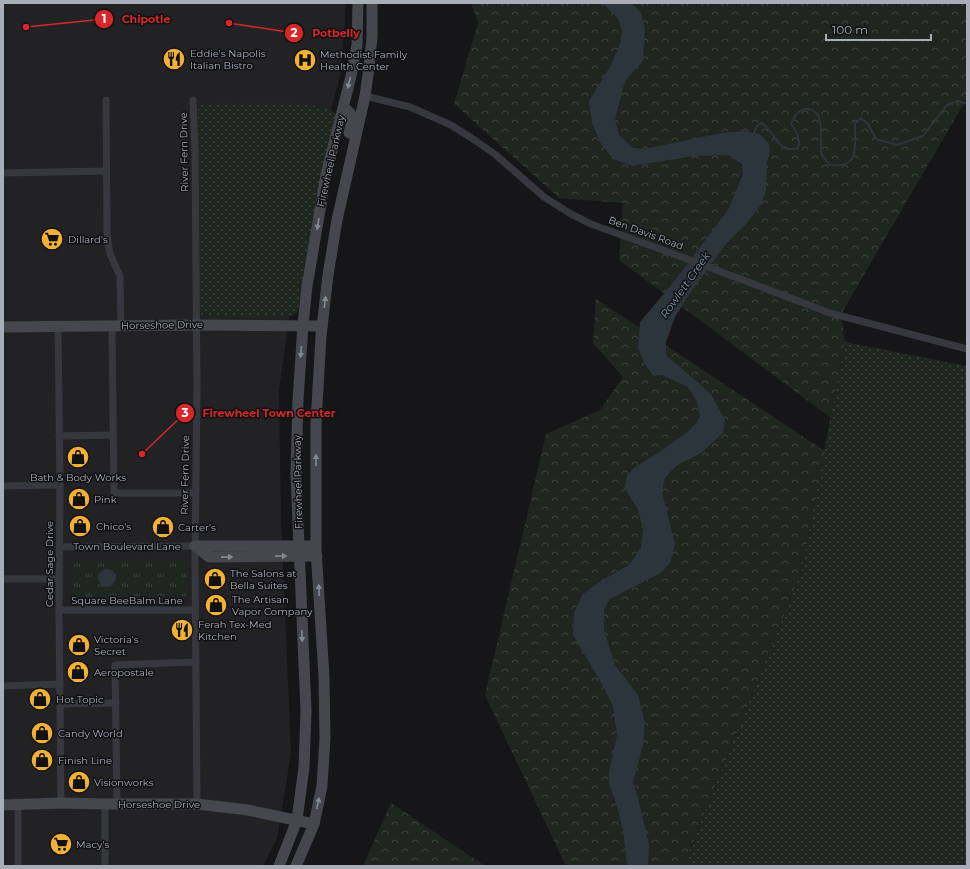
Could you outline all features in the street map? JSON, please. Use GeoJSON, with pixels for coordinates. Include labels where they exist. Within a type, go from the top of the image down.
{"type":"FeatureCollection","features":[{"type":"Feature","properties":{"kind":"main road","name":"Firewheel Parkway"},"geometry":{"type":"LineString","coordinates":[[279,866],[297,820],[304,768],[306,711],[296,475],[303,325],[307,286],[326,175],[344,108],[357,45],[358,3]]}},
{"type":"Feature","properties":{"kind":"main road","name":"Firewheel Parkway"},"geometry":{"type":"LineString","coordinates":[[296,866],[314,824],[322,786],[325,738],[324,677],[316,551],[316,423],[322,326],[337,220],[365,96],[372,37],[372,3]]}},
{"type":"Feature","properties":{"kind":"main road"},"geometry":{"type":"LineString","coordinates":[[337,220],[338,189],[352,114],[344,108]]}},
{"type":"Feature","properties":{"kind":"main road","name":"Horseshoe Drive"},"geometry":{"type":"LineString","coordinates":[[3,327],[196,325],[322,326]]}},
{"type":"Feature","properties":{"kind":"main road","name":"Town Boulevard Lane"},"geometry":{"type":"LineString","coordinates":[[195,546],[209,558],[316,551]]}},
{"type":"Feature","properties":{"kind":"main road","name":"Horseshoe Drive"},"geometry":{"type":"LineString","coordinates":[[3,805],[61,802],[105,804],[197,804],[248,810],[314,824]]}},
{"type":"Feature","properties":{"kind":"street","name":"Ben Davis Road"},"geometry":{"type":"LineString","coordinates":[[365,96],[410,107],[450,125],[496,155],[530,186],[556,206],[591,224],[830,313],[967,349]]}},
{"type":"Feature","properties":{"kind":"street"},"geometry":{"type":"LineString","coordinates":[[106,100],[107,235],[110,254],[120,276],[116,326],[113,435],[114,493],[195,493]]}},
{"type":"Feature","properties":{"kind":"street","name":"River Fern Drive"},"geometry":{"type":"LineString","coordinates":[[193,100],[195,152],[197,387],[195,493],[197,804]]}},
{"type":"Feature","properties":{"kind":"street"},"geometry":{"type":"LineString","coordinates":[[3,173],[106,171]]}},
{"type":"Feature","properties":{"kind":"street","name":"Cedar Sage Drive"},"geometry":{"type":"LineString","coordinates":[[58,326],[60,436],[59,610],[61,802]]}},
{"type":"Feature","properties":{"kind":"street"},"geometry":{"type":"LineString","coordinates":[[60,436],[113,435]]}},
{"type":"Feature","properties":{"kind":"street"},"geometry":{"type":"LineString","coordinates":[[3,486],[60,485]]}},
{"type":"Feature","properties":{"kind":"street","name":"Town Boulevard Lane"},"geometry":{"type":"LineString","coordinates":[[59,547],[195,546]]}},
{"type":"Feature","properties":{"kind":"street"},"geometry":{"type":"LineString","coordinates":[[3,579],[59,579]]}},
{"type":"Feature","properties":{"kind":"street","name":"Square BeeBalm Lane"},"geometry":{"type":"LineString","coordinates":[[59,610],[195,610]]}},
{"type":"Feature","properties":{"kind":"street"},"geometry":{"type":"LineString","coordinates":[[117,804],[115,665],[196,662]]}},
{"type":"Feature","properties":{"kind":"street"},"geometry":{"type":"LineString","coordinates":[[3,686],[60,684]]}},
{"type":"Feature","properties":{"kind":"street"},"geometry":{"type":"LineString","coordinates":[[60,704],[116,703]]}},
{"type":"Feature","properties":{"kind":"street"},"geometry":{"type":"LineString","coordinates":[[105,804],[106,866]]}},
{"type":"Feature","properties":{"kind":"street"},"geometry":{"type":"LineString","coordinates":[[18,805],[18,866]]}},
{"type":"Feature","properties":{"kind":"shaded area"},"geometry":{"type":"Polygon","coordinates":[[[3,3],[346,3],[341,72],[304,209],[279,390],[281,517],[291,754],[277,838],[263,866],[3,866],[3,3]]]}},
{"type":"Feature","properties":{"kind":"green space"},"geometry":{"type":"Polygon","coordinates":[[[471,3],[967,3],[967,98],[841,314],[845,342],[831,418],[619,260],[623,203],[559,198],[454,104],[478,23],[471,3]]]}},
{"type":"Feature","properties":{"kind":"green space"},"geometry":{"type":"Polygon","coordinates":[[[287,103],[320,107],[336,114],[313,232],[305,261],[298,312],[292,316],[207,317],[201,314],[199,310],[198,108],[205,104],[287,103]]]}},
{"type":"Feature","properties":{"kind":"green space"},"geometry":{"type":"Polygon","coordinates":[[[596,299],[825,451],[801,573],[687,857],[687,866],[571,866],[565,864],[485,695],[546,434],[600,410],[623,377],[593,343],[596,299]]]}},
{"type":"Feature","properties":{"kind":"green space"},"geometry":{"type":"Polygon","coordinates":[[[845,342],[967,366],[967,866],[687,866],[687,857],[801,573],[845,342]]]}},
{"type":"Feature","properties":{"kind":"green space"},"geometry":{"type":"Polygon","coordinates":[[[187,559],[187,596],[72,597],[72,561],[187,559]]]}},
{"type":"Feature","properties":{"kind":"green space"},"geometry":{"type":"Polygon","coordinates":[[[391,803],[485,866],[363,866],[391,803]]]}},
{"type":"Feature","properties":{"kind":"water","name":"Rowlett Creek"},"geometry":{"type":"Polygon","coordinates":[[[602,3],[632,3],[641,13],[645,30],[643,61],[625,81],[615,119],[619,135],[633,148],[644,149],[722,133],[744,131],[760,134],[769,144],[770,151],[767,163],[766,191],[761,205],[746,224],[726,244],[691,292],[675,317],[666,342],[666,355],[711,394],[725,420],[723,433],[701,453],[676,466],[665,478],[662,492],[675,544],[670,563],[659,574],[610,599],[604,609],[604,630],[615,665],[638,695],[645,722],[643,746],[633,782],[649,844],[648,866],[627,866],[623,830],[609,783],[609,772],[617,735],[613,706],[573,635],[574,613],[583,594],[601,581],[629,565],[641,547],[643,529],[638,510],[625,488],[627,475],[634,468],[694,427],[700,416],[697,401],[688,387],[662,375],[654,376],[645,365],[638,348],[640,322],[676,279],[728,210],[743,174],[742,164],[728,155],[694,156],[632,166],[613,159],[601,144],[592,123],[589,101],[611,65],[620,44],[622,31],[618,18],[602,3]]]}},
{"type":"Feature","properties":{"kind":"water"},"geometry":{"type":"Polygon","coordinates":[[[103,569],[111,569],[116,574],[114,585],[111,587],[103,587],[98,582],[98,574],[103,569]]]}},
{"type":"Feature","properties":{"kind":"waterway"},"geometry":{"type":"LineString","coordinates":[[753,135],[757,126],[761,123],[770,131],[780,145],[790,149],[798,148],[798,138],[791,124],[798,112],[803,109],[809,109],[815,112],[820,122],[822,155],[830,165],[840,165],[847,163],[852,159],[855,147],[855,123],[861,118],[868,124],[876,139],[897,145],[923,136],[947,105],[958,101],[967,104]]}},
{"type":"Feature","properties":{"kind":"place","name":"Potbelly"},"geometry":{"type":"Point","coordinates":[229,23]}},
{"type":"Feature","properties":{"kind":"place","name":"Chipotle"},"geometry":{"type":"Point","coordinates":[26,27]}},
{"type":"Feature","properties":{"kind":"place","name":"Eddie's Napolis Italian Bistro"},"geometry":{"type":"Point","coordinates":[174,59]}},
{"type":"Feature","properties":{"kind":"place","name":"Methodist Family Health Center"},"geometry":{"type":"Point","coordinates":[305,60]}},
{"type":"Feature","properties":{"kind":"place","name":"Dillard's"},"geometry":{"type":"Point","coordinates":[52,239]}},
{"type":"Feature","properties":{"kind":"place","name":"Firewheel Town Center"},"geometry":{"type":"Point","coordinates":[142,454]}},
{"type":"Feature","properties":{"kind":"place","name":"Bath & Body Works"},"geometry":{"type":"Point","coordinates":[78,457]}},
{"type":"Feature","properties":{"kind":"place","name":"Pink"},"geometry":{"type":"Point","coordinates":[79,499]}},
{"type":"Feature","properties":{"kind":"place","name":"Chico's"},"geometry":{"type":"Point","coordinates":[80,526]}},
{"type":"Feature","properties":{"kind":"place","name":"Carter's"},"geometry":{"type":"Point","coordinates":[163,527]}},
{"type":"Feature","properties":{"kind":"place","name":"The Salons at Bella Suites"},"geometry":{"type":"Point","coordinates":[215,579]}},
{"type":"Feature","properties":{"kind":"place","name":"The Artisan Vapor Company"},"geometry":{"type":"Point","coordinates":[216,605]}},
{"type":"Feature","properties":{"kind":"place","name":"Ferah Tex-Med Kitchen"},"geometry":{"type":"Point","coordinates":[182,630]}},
{"type":"Feature","properties":{"kind":"place","name":"Victoria's Secret"},"geometry":{"type":"Point","coordinates":[79,645]}},
{"type":"Feature","properties":{"kind":"place","name":"Aeropostale"},"geometry":{"type":"Point","coordinates":[78,672]}},
{"type":"Feature","properties":{"kind":"place","name":"Hot Topic"},"geometry":{"type":"Point","coordinates":[40,699]}},
{"type":"Feature","properties":{"kind":"place","name":"Candy World"},"geometry":{"type":"Point","coordinates":[42,733]}},
{"type":"Feature","properties":{"kind":"place","name":"Finish Line"},"geometry":{"type":"Point","coordinates":[42,760]}},
{"type":"Feature","properties":{"kind":"place","name":"Visionworks"},"geometry":{"type":"Point","coordinates":[79,782]}},
{"type":"Feature","properties":{"kind":"place","name":"Macy's"},"geometry":{"type":"Point","coordinates":[61,844]}}]}
